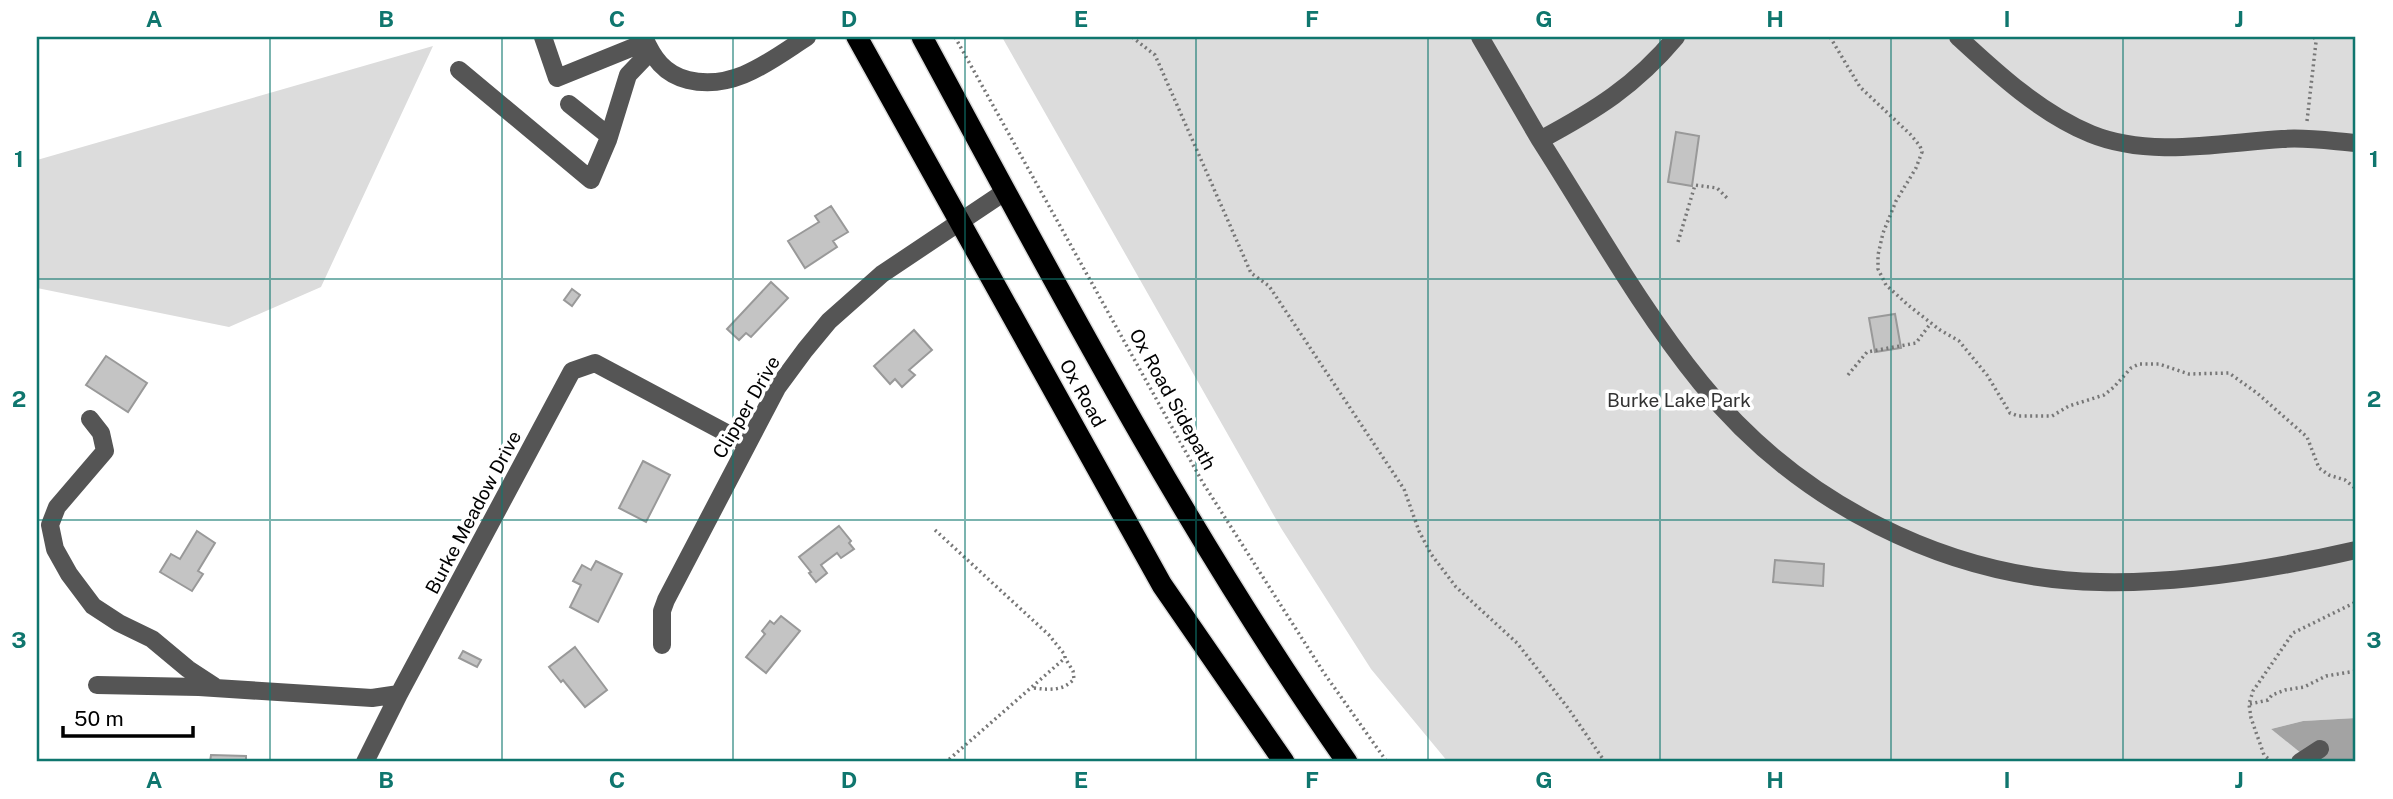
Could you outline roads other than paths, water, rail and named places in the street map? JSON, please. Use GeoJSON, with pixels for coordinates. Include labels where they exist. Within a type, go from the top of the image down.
{"type":"FeatureCollection","features":[{"type":"Feature","properties":{"kind":"highway","name":"Ox Road"},"geometry":{"type":"LineString","coordinates":[[856,37],[1162,584],[1284,762]]}},
{"type":"Feature","properties":{"kind":"highway","name":"Ox Road"},"geometry":{"type":"LineString","coordinates":[[922,37],[1178,499],[1316,718],[1347,762]]}},
{"type":"Feature","properties":{"kind":"street"},"geometry":{"type":"LineString","coordinates":[[543,37],[558,78],[647,43]]}},
{"type":"Feature","properties":{"kind":"street"},"geometry":{"type":"LineString","coordinates":[[647,43],[660,66],[680,78],[705,84],[729,81],[761,67],[807,37]]}},
{"type":"Feature","properties":{"kind":"street"},"geometry":{"type":"LineString","coordinates":[[1480,37],[1540,141],[1664,335],[1702,384],[1741,426],[1794,473],[1849,510],[1908,540],[1972,563],[2054,579],[2098,582],[2184,579],[2356,550]]}},
{"type":"Feature","properties":{"kind":"street"},"geometry":{"type":"LineString","coordinates":[[1540,141],[1626,89],[1653,64],[1676,37]]}},
{"type":"Feature","properties":{"kind":"street"},"geometry":{"type":"LineString","coordinates":[[1958,37],[1997,73],[2033,99],[2075,126],[2104,138],[2160,146],[2305,138],[2356,143]]}},
{"type":"Feature","properties":{"kind":"street"},"geometry":{"type":"LineString","coordinates":[[459,70],[591,180],[609,136],[628,75],[647,43]]}},
{"type":"Feature","properties":{"kind":"street"},"geometry":{"type":"LineString","coordinates":[[569,104],[609,136]]}},
{"type":"Feature","properties":{"kind":"street","name":"Clipper Drive"},"geometry":{"type":"LineString","coordinates":[[662,645],[662,611],[666,600],[777,388],[829,321],[882,274],[1006,191]]}},
{"type":"Feature","properties":{"kind":"street","name":"Burke Meadow Drive"},"geometry":{"type":"LineString","coordinates":[[365,762],[572,370],[595,363],[747,444]]}},
{"type":"Feature","properties":{"kind":"street"},"geometry":{"type":"LineString","coordinates":[[90,419],[101,433],[105,451],[57,508],[50,525],[55,549],[69,574],[93,606],[119,623],[152,639],[188,669],[217,688]]}},
{"type":"Feature","properties":{"kind":"street"},"geometry":{"type":"LineString","coordinates":[[97,685],[217,688],[372,698],[400,694]]}},
{"type":"Feature","properties":{"kind":"street"},"geometry":{"type":"LineString","coordinates":[[2300,762],[2320,749]]}},
{"type":"Feature","properties":{"kind":"park label","name":"Burke Lake Park"},"geometry":{"type":"Point","coordinates":[1679,400]}}]}
